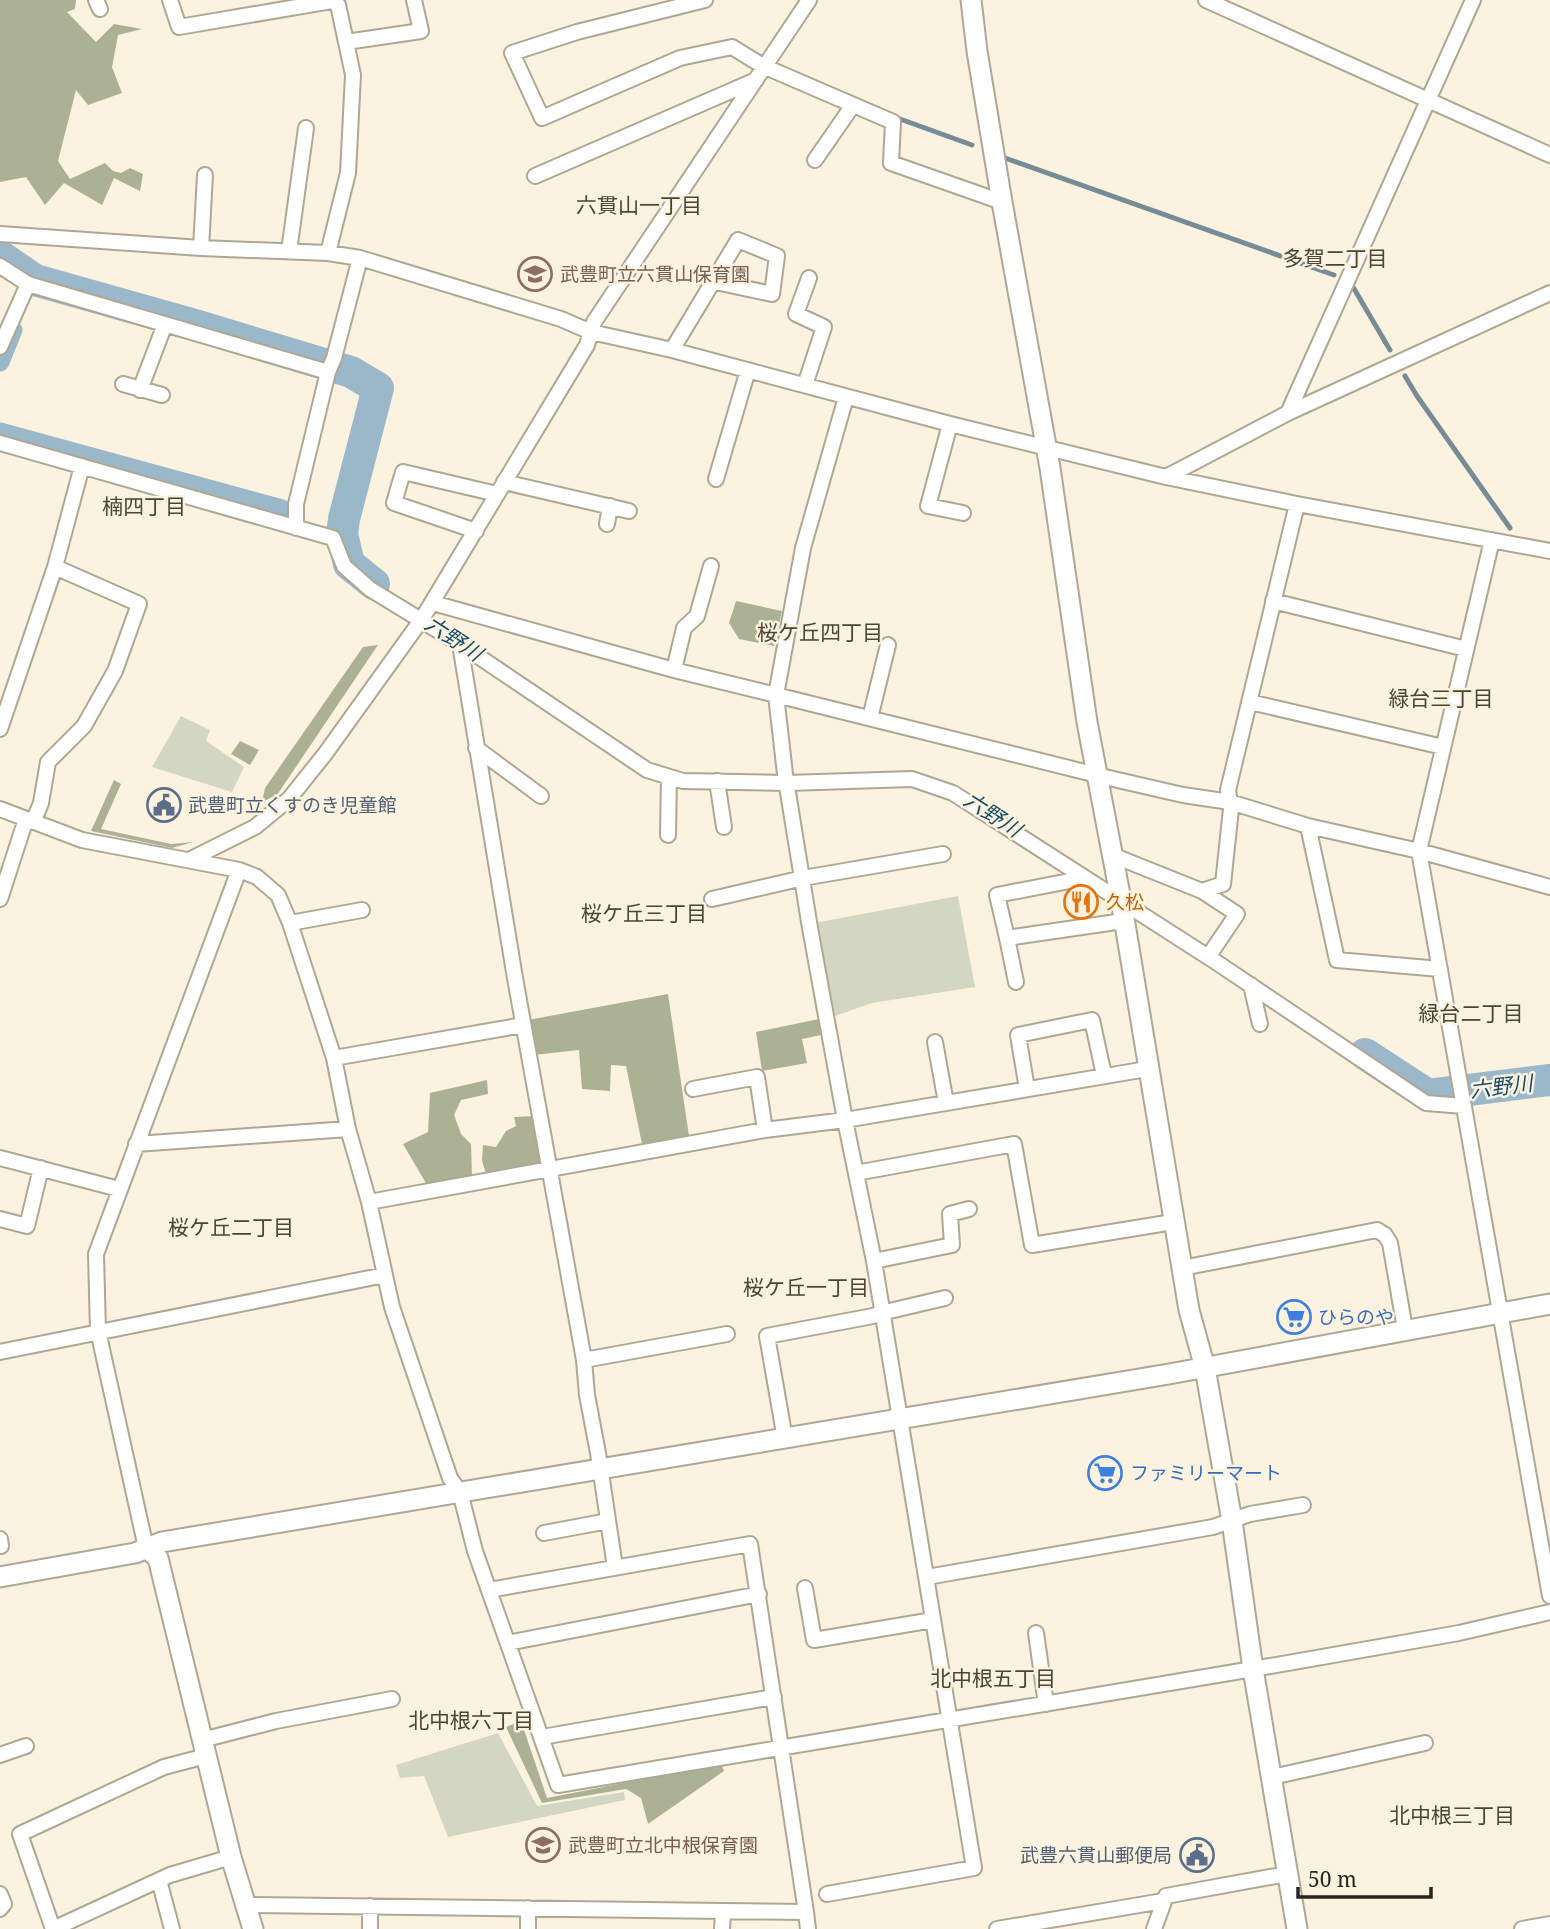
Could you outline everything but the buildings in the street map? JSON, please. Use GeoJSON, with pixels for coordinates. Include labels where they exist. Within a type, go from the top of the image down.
{"type":"FeatureCollection","features":[{"type":"Feature","properties":{"kind":"street"},"geometry":{"type":"LineString","coordinates":[[170,0],[179,27],[332,1],[338,5],[353,75],[348,173],[328,253]]}},
{"type":"Feature","properties":{"kind":"street"},"geometry":{"type":"LineString","coordinates":[[346,42],[421,31],[414,0]]}},
{"type":"Feature","properties":{"kind":"street"},"geometry":{"type":"LineString","coordinates":[[705,0],[577,32],[512,53],[542,118],[680,58],[732,47],[760,73],[853,105],[893,122],[891,163],[1002,202]]}},
{"type":"Feature","properties":{"kind":"street"},"geometry":{"type":"LineString","coordinates":[[971,0],[977,51],[1045,447],[1087,722],[1121,900],[1181,1268],[1205,1368],[1232,1521],[1253,1669],[1297,1929]]}},
{"type":"Feature","properties":{"kind":"street"},"geometry":{"type":"LineString","coordinates":[[1206,0],[1550,155]]}},
{"type":"Feature","properties":{"kind":"street"},"geometry":{"type":"LineString","coordinates":[[1288,413],[1473,0]]}},
{"type":"Feature","properties":{"kind":"street"},"geometry":{"type":"LineString","coordinates":[[189,860],[255,827],[289,799],[325,754],[426,613],[587,345],[594,322],[760,73],[801,2]]}},
{"type":"Feature","properties":{"kind":"street"},"geometry":{"type":"LineString","coordinates":[[535,176],[760,73]]}},
{"type":"Feature","properties":{"kind":"street"},"geometry":{"type":"LineString","coordinates":[[815,160],[853,105]]}},
{"type":"Feature","properties":{"kind":"street"},"geometry":{"type":"LineString","coordinates":[[289,251],[306,128]]}},
{"type":"Feature","properties":{"kind":"street"},"geometry":{"type":"LineString","coordinates":[[201,248],[205,174]]}},
{"type":"Feature","properties":{"kind":"street"},"geometry":{"type":"LineString","coordinates":[[0,234],[201,248],[328,253],[360,258],[561,319],[591,332],[672,350],[950,424],[1166,477],[1550,551]]}},
{"type":"Feature","properties":{"kind":"street"},"geometry":{"type":"LineString","coordinates":[[672,350],[712,281],[738,240],[777,256],[772,294],[712,281]]}},
{"type":"Feature","properties":{"kind":"street"},"geometry":{"type":"LineString","coordinates":[[296,528],[296,504],[360,258]]}},
{"type":"Feature","properties":{"kind":"street"},"geometry":{"type":"LineString","coordinates":[[0,266],[27,284],[165,324],[330,367]]}},
{"type":"Feature","properties":{"kind":"street"},"geometry":{"type":"LineString","coordinates":[[805,386],[824,327],[796,314],[808,278]]}},
{"type":"Feature","properties":{"kind":"street"},"geometry":{"type":"LineString","coordinates":[[0,346],[27,284]]}},
{"type":"Feature","properties":{"kind":"street"},"geometry":{"type":"LineString","coordinates":[[1166,477],[1288,413],[1550,293]]}},
{"type":"Feature","properties":{"kind":"street"},"geometry":{"type":"LineString","coordinates":[[140,390],[165,324]]}},
{"type":"Feature","properties":{"kind":"street"},"geometry":{"type":"LineString","coordinates":[[716,479],[748,370]]}},
{"type":"Feature","properties":{"kind":"street"},"geometry":{"type":"LineString","coordinates":[[123,384],[162,395]]}},
{"type":"Feature","properties":{"kind":"street"},"geometry":{"type":"LineString","coordinates":[[827,1894],[974,1868],[874,1261],[810,928],[786,780],[776,695],[803,548],[846,397]]}},
{"type":"Feature","properties":{"kind":"street"},"geometry":{"type":"LineString","coordinates":[[950,424],[928,506],[963,513]]}},
{"type":"Feature","properties":{"kind":"street"},"geometry":{"type":"LineString","coordinates":[[0,443],[333,538],[344,566],[370,589],[426,613],[674,670],[1183,795],[1230,802],[1308,826],[1419,851],[1550,887]]}},
{"type":"Feature","properties":{"kind":"street"},"geometry":{"type":"LineString","coordinates":[[0,729],[55,568],[82,466]]}},
{"type":"Feature","properties":{"kind":"street"},"geometry":{"type":"LineString","coordinates":[[476,531],[394,503],[403,472],[629,510]]}},
{"type":"Feature","properties":{"kind":"street"},"geometry":{"type":"LineString","coordinates":[[1202,891],[1223,884],[1230,802],[1228,790],[1297,504]]}},
{"type":"Feature","properties":{"kind":"street"},"geometry":{"type":"LineString","coordinates":[[607,524],[610,506]]}},
{"type":"Feature","properties":{"kind":"street"},"geometry":{"type":"LineString","coordinates":[[1492,540],[1419,851],[1550,1596]]}},
{"type":"Feature","properties":{"kind":"street"},"geometry":{"type":"LineString","coordinates":[[674,670],[684,628],[697,616],[711,566]]}},
{"type":"Feature","properties":{"kind":"street"},"geometry":{"type":"LineString","coordinates":[[0,899],[30,820],[41,803],[48,762],[84,726],[115,671],[139,604],[55,568]]}},
{"type":"Feature","properties":{"kind":"street"},"geometry":{"type":"LineString","coordinates":[[1273,601],[1466,649]]}},
{"type":"Feature","properties":{"kind":"street"},"geometry":{"type":"LineString","coordinates":[[426,613],[460,644],[648,769],[669,777],[683,781],[912,779],[953,793],[1085,878],[1210,953],[1251,985],[1426,1103],[1464,1105]]}},
{"type":"Feature","properties":{"kind":"street"},"geometry":{"type":"LineString","coordinates":[[460,644],[523,1025],[584,1360],[587,1395],[615,1567]]}},
{"type":"Feature","properties":{"kind":"street"},"geometry":{"type":"LineString","coordinates":[[870,718],[888,645]]}},
{"type":"Feature","properties":{"kind":"street"},"geometry":{"type":"LineString","coordinates":[[1250,702],[1443,747]]}},
{"type":"Feature","properties":{"kind":"street"},"geometry":{"type":"LineString","coordinates":[[476,748],[541,796]]}},
{"type":"Feature","properties":{"kind":"street"},"geometry":{"type":"LineString","coordinates":[[668,835],[669,777]]}},
{"type":"Feature","properties":{"kind":"street"},"geometry":{"type":"LineString","coordinates":[[717,781],[724,827]]}},
{"type":"Feature","properties":{"kind":"street"},"geometry":{"type":"LineString","coordinates":[[0,809],[82,840],[239,870],[257,877],[278,895],[290,923],[334,1058],[348,1129],[369,1202],[392,1307],[450,1478],[460,1492],[475,1551],[558,1785],[1253,1669],[1459,1633],[1550,1612]]}},
{"type":"Feature","properties":{"kind":"street"},"geometry":{"type":"LineString","coordinates":[[1308,826],[1338,960],[1440,969]]}},
{"type":"Feature","properties":{"kind":"street"},"geometry":{"type":"LineString","coordinates":[[712,900],[803,878],[943,854]]}},
{"type":"Feature","properties":{"kind":"street"},"geometry":{"type":"LineString","coordinates":[[1112,855],[1202,891],[1237,914],[1210,953]]}},
{"type":"Feature","properties":{"kind":"street"},"geometry":{"type":"LineString","coordinates":[[239,870],[96,1254],[98,1331],[146,1548],[158,1558],[231,1857],[253,1929]]}},
{"type":"Feature","properties":{"kind":"street"},"geometry":{"type":"LineString","coordinates":[[1016,982],[997,895],[1085,878]]}},
{"type":"Feature","properties":{"kind":"street"},"geometry":{"type":"LineString","coordinates":[[290,923],[362,910]]}},
{"type":"Feature","properties":{"kind":"street"},"geometry":{"type":"LineString","coordinates":[[1007,937],[1123,921]]}},
{"type":"Feature","properties":{"kind":"street"},"geometry":{"type":"LineString","coordinates":[[1251,985],[1260,1024]]}},
{"type":"Feature","properties":{"kind":"street"},"geometry":{"type":"LineString","coordinates":[[1027,1089],[1018,1035],[1092,1020],[1104,1074]]}},
{"type":"Feature","properties":{"kind":"street"},"geometry":{"type":"LineString","coordinates":[[334,1058],[523,1025]]}},
{"type":"Feature","properties":{"kind":"street"},"geometry":{"type":"LineString","coordinates":[[936,1042],[946,1103]]}},
{"type":"Feature","properties":{"kind":"street"},"geometry":{"type":"LineString","coordinates":[[369,1202],[765,1130],[845,1120],[1104,1074],[1147,1069]]}},
{"type":"Feature","properties":{"kind":"street"},"geometry":{"type":"LineString","coordinates":[[693,1089],[757,1077],[765,1130]]}},
{"type":"Feature","properties":{"kind":"street"},"geometry":{"type":"LineString","coordinates":[[136,1144],[348,1129]]}},
{"type":"Feature","properties":{"kind":"street"},"geometry":{"type":"LineString","coordinates":[[856,1173],[1014,1144],[1032,1245],[1173,1222]]}},
{"type":"Feature","properties":{"kind":"street"},"geometry":{"type":"LineString","coordinates":[[0,1158],[119,1189]]}},
{"type":"Feature","properties":{"kind":"street"},"geometry":{"type":"LineString","coordinates":[[0,1219],[27,1226],[41,1168]]}},
{"type":"Feature","properties":{"kind":"street"},"geometry":{"type":"LineString","coordinates":[[874,1261],[953,1245],[950,1214],[970,1209]]}},
{"type":"Feature","properties":{"kind":"street"},"geometry":{"type":"LineString","coordinates":[[1181,1268],[1377,1230],[1385,1235],[1390,1243],[1405,1329]]}},
{"type":"Feature","properties":{"kind":"street"},"geometry":{"type":"LineString","coordinates":[[0,1352],[385,1275]]}},
{"type":"Feature","properties":{"kind":"street"},"geometry":{"type":"LineString","coordinates":[[785,1439],[767,1336],[873,1317],[945,1298]]}},
{"type":"Feature","properties":{"kind":"street"},"geometry":{"type":"LineString","coordinates":[[0,1577],[135,1553],[162,1542],[1205,1368],[1550,1304]]}},
{"type":"Feature","properties":{"kind":"street"},"geometry":{"type":"LineString","coordinates":[[584,1360],[727,1334]]}},
{"type":"Feature","properties":{"kind":"street"},"geometry":{"type":"LineString","coordinates":[[926,1577],[1213,1527],[1250,1514],[1303,1505]]}},
{"type":"Feature","properties":{"kind":"street"},"geometry":{"type":"LineString","coordinates":[[544,1533],[608,1521]]}},
{"type":"Feature","properties":{"kind":"street"},"geometry":{"type":"LineString","coordinates":[[489,1590],[750,1544],[808,1929]]}},
{"type":"Feature","properties":{"kind":"street"},"geometry":{"type":"LineString","coordinates":[[805,1588],[814,1640],[933,1620]]}},
{"type":"Feature","properties":{"kind":"street"},"geometry":{"type":"LineString","coordinates":[[508,1643],[759,1594]]}},
{"type":"Feature","properties":{"kind":"street"},"geometry":{"type":"LineString","coordinates":[[1036,1633],[1046,1704]]}},
{"type":"Feature","properties":{"kind":"street"},"geometry":{"type":"LineString","coordinates":[[542,1737],[774,1697]]}},
{"type":"Feature","properties":{"kind":"street"},"geometry":{"type":"LineString","coordinates":[[231,1857],[159,1880],[53,1928],[20,1834],[204,1748],[276,1721],[392,1699]]}},
{"type":"Feature","properties":{"kind":"street"},"geometry":{"type":"LineString","coordinates":[[1272,1777],[1425,1743]]}},
{"type":"Feature","properties":{"kind":"street"},"geometry":{"type":"LineString","coordinates":[[0,1755],[26,1746]]}},
{"type":"Feature","properties":{"kind":"street"},"geometry":{"type":"LineString","coordinates":[[1154,1929],[1166,1896],[1287,1874]]}},
{"type":"Feature","properties":{"kind":"street"},"geometry":{"type":"LineString","coordinates":[[159,1880],[172,1929]]}},
{"type":"Feature","properties":{"kind":"street"},"geometry":{"type":"LineString","coordinates":[[0,1894],[4,1904],[0,1909]]}},
{"type":"Feature","properties":{"kind":"street"},"geometry":{"type":"LineString","coordinates":[[997,1929],[1163,1901]]}},
{"type":"Feature","properties":{"kind":"street"},"geometry":{"type":"LineString","coordinates":[[246,1905],[806,1912]]}},
{"type":"Feature","properties":{"kind":"street"},"geometry":{"type":"LineString","coordinates":[[370,1906],[370,1929]]}},
{"type":"Feature","properties":{"kind":"street"},"geometry":{"type":"LineString","coordinates":[[528,1908],[528,1929]]}},
{"type":"Feature","properties":{"kind":"street"},"geometry":{"type":"LineString","coordinates":[[722,1929],[723,1912]]}},
{"type":"Feature","properties":{"kind":"street"},"geometry":{"type":"LineString","coordinates":[[1522,1929],[1550,1924]]}},
{"type":"Feature","properties":{"kind":"green space"},"geometry":{"type":"Polygon","coordinates":[[[0,0],[76,0],[75,9],[67,12],[96,42],[114,24],[142,29],[118,35],[112,67],[122,93],[88,105],[76,90],[58,161],[70,179],[105,163],[113,171],[121,173],[130,168],[143,174],[140,191],[114,178],[102,205],[64,183],[45,205],[26,177],[0,182],[0,0]]]}},
{"type":"Feature","properties":{"kind":"green space"},"geometry":{"type":"Polygon","coordinates":[[[736,601],[782,611],[774,646],[739,639],[729,623],[736,601]]]}},
{"type":"Feature","properties":{"kind":"green space"},"geometry":{"type":"Polygon","coordinates":[[[378,645],[277,795],[262,802],[265,788],[363,647],[378,645]]]}},
{"type":"Feature","properties":{"kind":"green space"},"geometry":{"type":"Polygon","coordinates":[[[181,716],[210,730],[206,741],[244,767],[232,792],[152,767],[181,716]]]}},
{"type":"Feature","properties":{"kind":"green space"},"geometry":{"type":"Polygon","coordinates":[[[240,741],[259,750],[250,765],[231,754],[240,741]]]}},
{"type":"Feature","properties":{"kind":"green space"},"geometry":{"type":"Polygon","coordinates":[[[114,780],[121,784],[101,829],[171,844],[193,842],[172,848],[91,831],[114,780]]]}},
{"type":"Feature","properties":{"kind":"green space"},"geometry":{"type":"Polygon","coordinates":[[[958,896],[975,987],[872,1003],[832,1017],[814,923],[958,896]]]}},
{"type":"Feature","properties":{"kind":"green space"},"geometry":{"type":"Polygon","coordinates":[[[668,994],[689,1136],[642,1144],[626,1066],[611,1065],[610,1091],[582,1089],[579,1050],[534,1055],[528,1020],[668,994]]]}},
{"type":"Feature","properties":{"kind":"green space"},"geometry":{"type":"Polygon","coordinates":[[[819,1019],[821,1035],[802,1039],[807,1063],[762,1071],[756,1032],[819,1019]]]}},
{"type":"Feature","properties":{"kind":"green space"},"geometry":{"type":"Polygon","coordinates":[[[487,1080],[488,1094],[461,1100],[454,1115],[461,1134],[471,1144],[472,1176],[427,1185],[403,1144],[428,1132],[430,1093],[487,1080]]]}},
{"type":"Feature","properties":{"kind":"green space"},"geometry":{"type":"Polygon","coordinates":[[[535,1116],[541,1164],[487,1177],[482,1161],[483,1145],[496,1147],[506,1131],[516,1126],[514,1117],[535,1116]]]}},
{"type":"Feature","properties":{"kind":"green space"},"geometry":{"type":"Polygon","coordinates":[[[521,1721],[547,1798],[721,1764],[724,1771],[648,1824],[641,1798],[626,1789],[542,1803],[506,1727],[521,1721]]]}},
{"type":"Feature","properties":{"kind":"green space"},"geometry":{"type":"Polygon","coordinates":[[[498,1733],[537,1806],[624,1792],[625,1800],[448,1837],[424,1776],[400,1778],[396,1765],[498,1733]]]}},
{"type":"Feature","properties":{"kind":"waterway"},"geometry":{"type":"LineString","coordinates":[[900,119],[972,145]]}},
{"type":"Feature","properties":{"kind":"waterway"},"geometry":{"type":"LineString","coordinates":[[1005,158],[1334,275]]}},
{"type":"Feature","properties":{"kind":"waterway","name":"六野川"},"geometry":{"type":"LineString","coordinates":[[0,256],[35,280],[351,372],[378,388],[342,534],[349,564],[374,584]]}},
{"type":"Feature","properties":{"kind":"waterway"},"geometry":{"type":"LineString","coordinates":[[1353,287],[1390,350]]}},
{"type":"Feature","properties":{"kind":"waterway"},"geometry":{"type":"LineString","coordinates":[[0,362],[13,330]]}},
{"type":"Feature","properties":{"kind":"waterway"},"geometry":{"type":"LineString","coordinates":[[1405,376],[1510,528]]}},
{"type":"Feature","properties":{"kind":"waterway"},"geometry":{"type":"LineString","coordinates":[[0,432],[282,509]]}},
{"type":"Feature","properties":{"kind":"waterway","name":"六野川"},"geometry":{"type":"LineString","coordinates":[[1365,1054],[1428,1095],[1550,1080]]}},
{"type":"Feature","properties":{"kind":"place","name":"武豊町立六貫山保育園"},"geometry":{"type":"Point","coordinates":[535,274]}},
{"type":"Feature","properties":{"kind":"place","name":"武豊町立くすのき児童館"},"geometry":{"type":"Point","coordinates":[164,805]}},
{"type":"Feature","properties":{"kind":"place","name":"久松"},"geometry":{"type":"Point","coordinates":[1081,902]}},
{"type":"Feature","properties":{"kind":"place","name":"ひらのや"},"geometry":{"type":"Point","coordinates":[1294,1317]}},
{"type":"Feature","properties":{"kind":"place","name":"ファミリーマート"},"geometry":{"type":"Point","coordinates":[1105,1473]}},
{"type":"Feature","properties":{"kind":"place","name":"武豊町立北中根保育園"},"geometry":{"type":"Point","coordinates":[543,1845]}},
{"type":"Feature","properties":{"kind":"place","name":"武豊六貫山郵便局"},"geometry":{"type":"Point","coordinates":[1197,1855]}},
{"type":"Feature","properties":{"kind":"district","name":"六貫山一丁目"},"geometry":{"type":"Point","coordinates":[639,205]}},
{"type":"Feature","properties":{"kind":"district","name":"多賀二丁目"},"geometry":{"type":"Point","coordinates":[1335,258]}},
{"type":"Feature","properties":{"kind":"district","name":"楠四丁目"},"geometry":{"type":"Point","coordinates":[144,506]}},
{"type":"Feature","properties":{"kind":"district","name":"桜ケ丘四丁目"},"geometry":{"type":"Point","coordinates":[820,632]}},
{"type":"Feature","properties":{"kind":"district","name":"緑台三丁目"},"geometry":{"type":"Point","coordinates":[1441,698]}},
{"type":"Feature","properties":{"kind":"district","name":"桜ケ丘三丁目"},"geometry":{"type":"Point","coordinates":[644,913]}},
{"type":"Feature","properties":{"kind":"district","name":"緑台二丁目"},"geometry":{"type":"Point","coordinates":[1471,1013]}},
{"type":"Feature","properties":{"kind":"district","name":"桜ケ丘二丁目"},"geometry":{"type":"Point","coordinates":[231,1227]}},
{"type":"Feature","properties":{"kind":"district","name":"桜ケ丘一丁目"},"geometry":{"type":"Point","coordinates":[806,1287]}},
{"type":"Feature","properties":{"kind":"district","name":"北中根五丁目"},"geometry":{"type":"Point","coordinates":[993,1678]}},
{"type":"Feature","properties":{"kind":"district","name":"北中根六丁目"},"geometry":{"type":"Point","coordinates":[471,1720]}},
{"type":"Feature","properties":{"kind":"district","name":"北中根三丁目"},"geometry":{"type":"Point","coordinates":[1452,1815]}}]}
